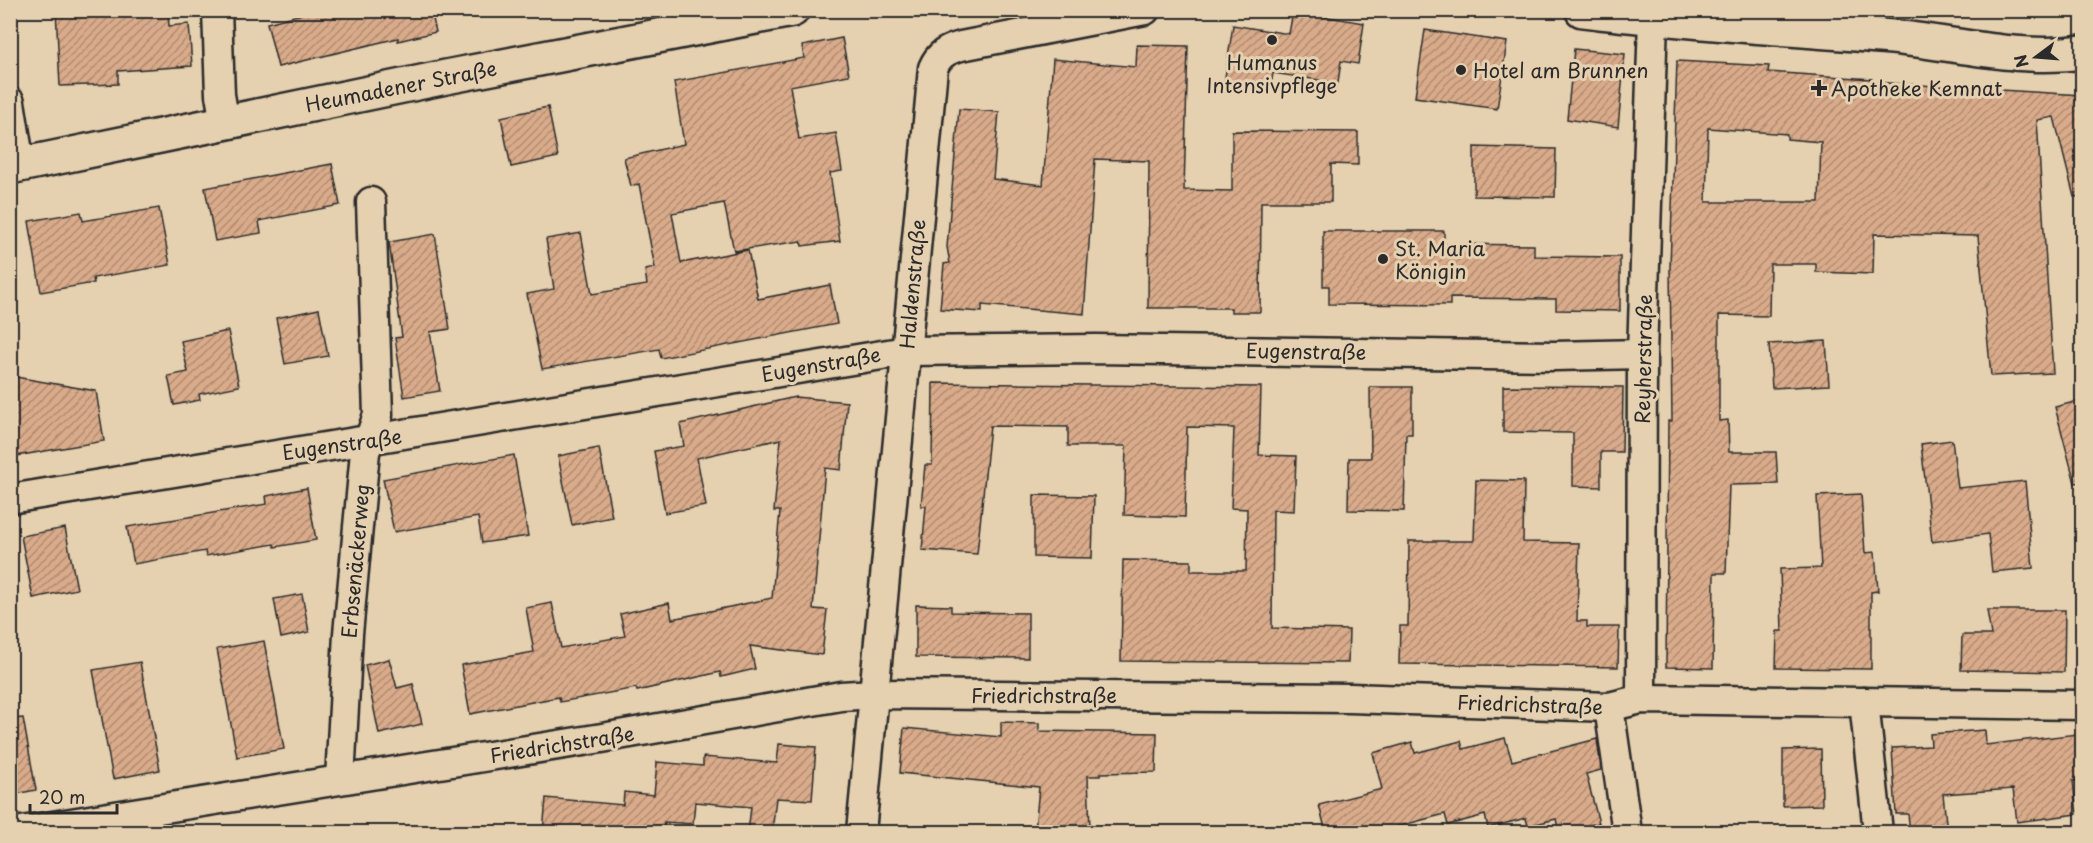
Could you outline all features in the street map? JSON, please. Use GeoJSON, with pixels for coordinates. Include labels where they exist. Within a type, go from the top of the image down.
{"type":"FeatureCollection","features":[{"type":"Feature","properties":{"kind":"main road","name":"Heumadener Straße"},"geometry":{"type":"LineString","coordinates":[[15,166],[446,77],[792,10]]}},
{"type":"Feature","properties":{"kind":"main road"},"geometry":{"type":"LineString","coordinates":[[1582,10],[1653,19],[1892,38],[2022,55],[2082,52]]}},
{"type":"Feature","properties":{"kind":"street"},"geometry":{"type":"LineString","coordinates":[[217,10],[220,94],[225,123]]}},
{"type":"Feature","properties":{"kind":"street","name":"Haldenstraße"},"geometry":{"type":"LineString","coordinates":[[861,832],[931,83],[938,58],[948,50],[961,46],[1145,10]]}},
{"type":"Feature","properties":{"kind":"street","name":"Reyherstraße"},"geometry":{"type":"LineString","coordinates":[[1641,699],[1642,354],[1653,19]]}},
{"type":"Feature","properties":{"kind":"street"},"geometry":{"type":"LineString","coordinates":[[10,102],[15,166]]}},
{"type":"Feature","properties":{"kind":"street","name":"Erbsenäckerweg"},"geometry":{"type":"LineString","coordinates":[[340,780],[348,634],[365,452],[378,415],[371,201]]}},
{"type":"Feature","properties":{"kind":"street","name":"Eugenstraße"},"geometry":{"type":"LineString","coordinates":[[10,499],[906,351],[1107,349],[1554,356],[1642,354]]}},
{"type":"Feature","properties":{"kind":"street","name":"Friedrichstraße"},"geometry":{"type":"LineString","coordinates":[[15,832],[841,696],[874,694],[1338,698],[1609,707],[1641,699],[2082,705]]}},
{"type":"Feature","properties":{"kind":"street"},"geometry":{"type":"LineString","coordinates":[[1864,702],[1878,832]]}},
{"type":"Feature","properties":{"kind":"street"},"geometry":{"type":"LineString","coordinates":[[1609,707],[1627,832]]}},
{"type":"Feature","properties":{"kind":"building"},"geometry":{"type":"Polygon","coordinates":[[[56,10],[108,10],[108,15],[168,12],[169,26],[189,24],[192,66],[118,71],[118,84],[60,86],[56,10]]]}},
{"type":"Feature","properties":{"kind":"building"},"geometry":{"type":"Polygon","coordinates":[[[317,10],[431,10],[436,32],[398,41],[398,38],[278,67],[267,23],[317,10]]]}},
{"type":"Feature","properties":{"kind":"building"},"geometry":{"type":"Polygon","coordinates":[[[1293,11],[1364,23],[1358,64],[1341,61],[1338,83],[1273,73],[1270,92],[1224,84],[1233,25],[1289,34],[1293,11]]]}},
{"type":"Feature","properties":{"kind":"building","name":"Hotel am Brunnen"},"geometry":{"type":"Polygon","coordinates":[[[1425,30],[1507,42],[1497,109],[1415,97],[1425,30]]]}},
{"type":"Feature","properties":{"kind":"building"},"geometry":{"type":"Polygon","coordinates":[[[842,38],[849,75],[790,86],[799,139],[836,133],[842,171],[830,173],[840,241],[802,246],[801,241],[734,251],[724,203],[672,213],[681,263],[748,250],[758,299],[830,285],[837,324],[661,358],[659,349],[542,369],[527,294],[554,289],[546,239],[581,233],[592,294],[647,285],[645,270],[655,268],[639,184],[631,186],[624,158],[684,144],[674,82],[804,58],[802,46],[842,38]]]}},
{"type":"Feature","properties":{"kind":"building"},"geometry":{"type":"Polygon","coordinates":[[[1137,45],[1188,46],[1184,190],[1232,191],[1232,131],[1358,132],[1358,165],[1331,164],[1331,202],[1261,202],[1260,312],[1231,312],[1231,308],[1148,308],[1149,161],[1095,159],[1084,314],[982,305],[982,312],[940,309],[944,264],[950,263],[947,247],[959,109],[999,112],[993,179],[1043,185],[1053,59],[1136,67],[1137,45]]]}},
{"type":"Feature","properties":{"kind":"building"},"geometry":{"type":"Polygon","coordinates":[[[1574,49],[1625,54],[1618,127],[1567,119],[1574,49]]]}},
{"type":"Feature","properties":{"kind":"building"},"geometry":{"type":"Polygon","coordinates":[[[1677,61],[1769,66],[1768,72],[1872,79],[1872,82],[2082,95],[2082,196],[2074,197],[2054,117],[2037,120],[2053,373],[1991,376],[1978,236],[1874,234],[1873,274],[1816,272],[1816,264],[1770,264],[1769,316],[1719,315],[1719,421],[1728,420],[1729,452],[1776,452],[1778,484],[1729,485],[1726,573],[1714,573],[1713,668],[1666,667],[1668,421],[1672,421],[1670,267],[1677,61]],[[1708,128],[1706,202],[1819,202],[1821,142],[1787,139],[1787,134],[1708,128]]]}},
{"type":"Feature","properties":{"kind":"building"},"geometry":{"type":"Polygon","coordinates":[[[548,107],[558,157],[511,167],[501,117],[548,107]]]}},
{"type":"Feature","properties":{"kind":"building"},"geometry":{"type":"Polygon","coordinates":[[[1474,147],[1556,149],[1555,197],[1474,196],[1474,147]]]}},
{"type":"Feature","properties":{"kind":"building"},"geometry":{"type":"Polygon","coordinates":[[[332,164],[340,205],[259,221],[261,233],[215,241],[205,188],[332,164]]]}},
{"type":"Feature","properties":{"kind":"building"},"geometry":{"type":"Polygon","coordinates":[[[159,208],[170,265],[93,278],[94,283],[41,292],[29,221],[81,212],[83,221],[159,208]]]}},
{"type":"Feature","properties":{"kind":"building"},"geometry":{"type":"Polygon","coordinates":[[[1323,231],[1444,231],[1444,244],[1534,245],[1534,256],[1620,257],[1620,311],[1556,310],[1556,299],[1450,298],[1450,305],[1329,304],[1329,286],[1323,286],[1323,231]]]}},
{"type":"Feature","properties":{"kind":"building"},"geometry":{"type":"Polygon","coordinates":[[[435,234],[450,329],[430,332],[440,391],[404,397],[395,338],[402,337],[389,242],[435,234]]]}},
{"type":"Feature","properties":{"kind":"building"},"geometry":{"type":"Polygon","coordinates":[[[319,309],[328,356],[285,364],[276,318],[319,309]]]}},
{"type":"Feature","properties":{"kind":"building"},"geometry":{"type":"Polygon","coordinates":[[[228,331],[239,386],[199,394],[200,400],[174,405],[168,376],[188,372],[181,341],[228,331]]]}},
{"type":"Feature","properties":{"kind":"building"},"geometry":{"type":"Polygon","coordinates":[[[1826,341],[1829,385],[1772,388],[1769,344],[1826,341]]]}},
{"type":"Feature","properties":{"kind":"building"},"geometry":{"type":"Polygon","coordinates":[[[10,376],[96,391],[104,441],[10,457],[10,376]]]}},
{"type":"Feature","properties":{"kind":"building"},"geometry":{"type":"Polygon","coordinates":[[[933,383],[1261,387],[1259,455],[1296,456],[1294,511],[1273,510],[1272,628],[1349,630],[1348,663],[1121,661],[1123,560],[1191,561],[1191,571],[1246,571],[1247,509],[1231,508],[1234,428],[1187,427],[1185,517],[1124,515],[1126,446],[1068,446],[1068,427],[990,426],[977,554],[922,550],[926,506],[921,506],[925,465],[932,465],[933,383]]]}},
{"type":"Feature","properties":{"kind":"building"},"geometry":{"type":"Polygon","coordinates":[[[1503,386],[1623,387],[1622,452],[1601,452],[1601,487],[1573,486],[1573,433],[1503,432],[1503,386]]]}},
{"type":"Feature","properties":{"kind":"building"},"geometry":{"type":"Polygon","coordinates":[[[1370,387],[1412,387],[1412,434],[1406,434],[1404,511],[1348,510],[1349,458],[1371,458],[1370,387]]]}},
{"type":"Feature","properties":{"kind":"building"},"geometry":{"type":"Polygon","coordinates":[[[795,397],[847,402],[841,470],[825,468],[813,609],[827,610],[822,655],[750,646],[755,669],[721,677],[720,672],[637,691],[636,688],[560,702],[559,697],[470,714],[461,665],[534,652],[526,608],[552,603],[561,648],[625,636],[620,614],[669,603],[672,619],[772,598],[780,511],[774,511],[781,439],[697,458],[706,506],[665,513],[654,451],[684,446],[680,424],[795,397]]]}},
{"type":"Feature","properties":{"kind":"building"},"geometry":{"type":"Polygon","coordinates":[[[2082,400],[2082,482],[2075,483],[2055,407],[2082,400]]]}},
{"type":"Feature","properties":{"kind":"building"},"geometry":{"type":"Polygon","coordinates":[[[1952,440],[1958,488],[2025,481],[2033,568],[1992,572],[1988,534],[1932,542],[1921,444],[1952,440]]]}},
{"type":"Feature","properties":{"kind":"building"},"geometry":{"type":"Polygon","coordinates":[[[599,448],[612,517],[572,525],[558,456],[599,448]]]}},
{"type":"Feature","properties":{"kind":"building"},"geometry":{"type":"Polygon","coordinates":[[[514,455],[528,536],[482,543],[478,517],[394,532],[383,479],[514,455]]]}},
{"type":"Feature","properties":{"kind":"building"},"geometry":{"type":"Polygon","coordinates":[[[1476,480],[1524,481],[1523,542],[1579,543],[1577,621],[1587,621],[1587,627],[1619,627],[1618,667],[1399,664],[1400,626],[1408,626],[1409,541],[1474,541],[1476,480]]]}},
{"type":"Feature","properties":{"kind":"building"},"geometry":{"type":"Polygon","coordinates":[[[307,488],[316,540],[275,547],[274,544],[206,556],[205,551],[134,564],[127,527],[267,504],[266,496],[307,488]]]}},
{"type":"Feature","properties":{"kind":"building"},"geometry":{"type":"Polygon","coordinates":[[[1861,494],[1865,553],[1875,552],[1878,591],[1871,592],[1871,669],[1776,668],[1777,631],[1782,631],[1780,569],[1821,568],[1817,496],[1861,494]]]}},
{"type":"Feature","properties":{"kind":"building"},"geometry":{"type":"Polygon","coordinates":[[[1034,495],[1094,496],[1092,558],[1034,557],[1034,495]]]}},
{"type":"Feature","properties":{"kind":"building"},"geometry":{"type":"Polygon","coordinates":[[[65,528],[77,589],[33,598],[21,536],[65,528]]]}},
{"type":"Feature","properties":{"kind":"building"},"geometry":{"type":"Polygon","coordinates":[[[302,594],[309,632],[281,638],[274,599],[302,594]]]}},
{"type":"Feature","properties":{"kind":"building"},"geometry":{"type":"Polygon","coordinates":[[[916,605],[951,606],[951,612],[1028,613],[1028,658],[916,657],[916,605]]]}},
{"type":"Feature","properties":{"kind":"building"},"geometry":{"type":"Polygon","coordinates":[[[1987,610],[2065,610],[2064,672],[1961,670],[1962,635],[1991,635],[1987,610]]]}},
{"type":"Feature","properties":{"kind":"building"},"geometry":{"type":"Polygon","coordinates":[[[264,641],[284,749],[237,757],[217,649],[264,641]]]}},
{"type":"Feature","properties":{"kind":"building"},"geometry":{"type":"Polygon","coordinates":[[[389,659],[397,688],[413,684],[422,724],[379,734],[365,665],[389,659]]]}},
{"type":"Feature","properties":{"kind":"building"},"geometry":{"type":"Polygon","coordinates":[[[140,662],[160,770],[113,779],[93,670],[140,662]]]}},
{"type":"Feature","properties":{"kind":"building"},"geometry":{"type":"Polygon","coordinates":[[[23,718],[36,790],[10,795],[10,719],[23,718]]]}},
{"type":"Feature","properties":{"kind":"building"},"geometry":{"type":"Polygon","coordinates":[[[1001,722],[1039,723],[1039,731],[1157,733],[1156,772],[1100,773],[1100,776],[1088,776],[1090,829],[1035,831],[1039,787],[900,773],[904,728],[1001,737],[1001,722]]]}},
{"type":"Feature","properties":{"kind":"building"},"geometry":{"type":"Polygon","coordinates":[[[1985,730],[1986,745],[2077,734],[2082,780],[2073,781],[2077,814],[2017,822],[2013,789],[1943,794],[1947,832],[1910,832],[1908,814],[1896,814],[1892,748],[1931,746],[1930,734],[1985,730]]]}},
{"type":"Feature","properties":{"kind":"building"},"geometry":{"type":"Polygon","coordinates":[[[1505,738],[1512,761],[1597,739],[1601,770],[1586,774],[1599,823],[1559,832],[1556,819],[1528,826],[1526,818],[1488,828],[1485,815],[1448,825],[1445,814],[1392,828],[1394,832],[1326,832],[1319,805],[1382,789],[1373,753],[1412,742],[1415,753],[1461,741],[1463,749],[1505,738]]]}},
{"type":"Feature","properties":{"kind":"building"},"geometry":{"type":"Polygon","coordinates":[[[779,744],[816,747],[812,800],[776,798],[772,832],[748,832],[751,807],[695,802],[693,824],[664,822],[663,832],[543,832],[546,798],[623,805],[624,792],[654,795],[657,762],[703,766],[703,757],[777,763],[779,744]]]}},
{"type":"Feature","properties":{"kind":"building"},"geometry":{"type":"Polygon","coordinates":[[[1821,749],[1822,805],[1783,806],[1783,750],[1821,749]]]}},
{"type":"Feature","properties":{"kind":"place","name":"Humanus Intensivpflege"},"geometry":{"type":"Point","coordinates":[1272,40]}},
{"type":"Feature","properties":{"kind":"place","name":"Hotel am Brunnen"},"geometry":{"type":"Point","coordinates":[1461,70]}},
{"type":"Feature","properties":{"kind":"place","name":"Apotheke Kemnat"},"geometry":{"type":"Point","coordinates":[1819,88]}},
{"type":"Feature","properties":{"kind":"place","name":"St. Maria Königin"},"geometry":{"type":"Point","coordinates":[1383,259]}}]}
